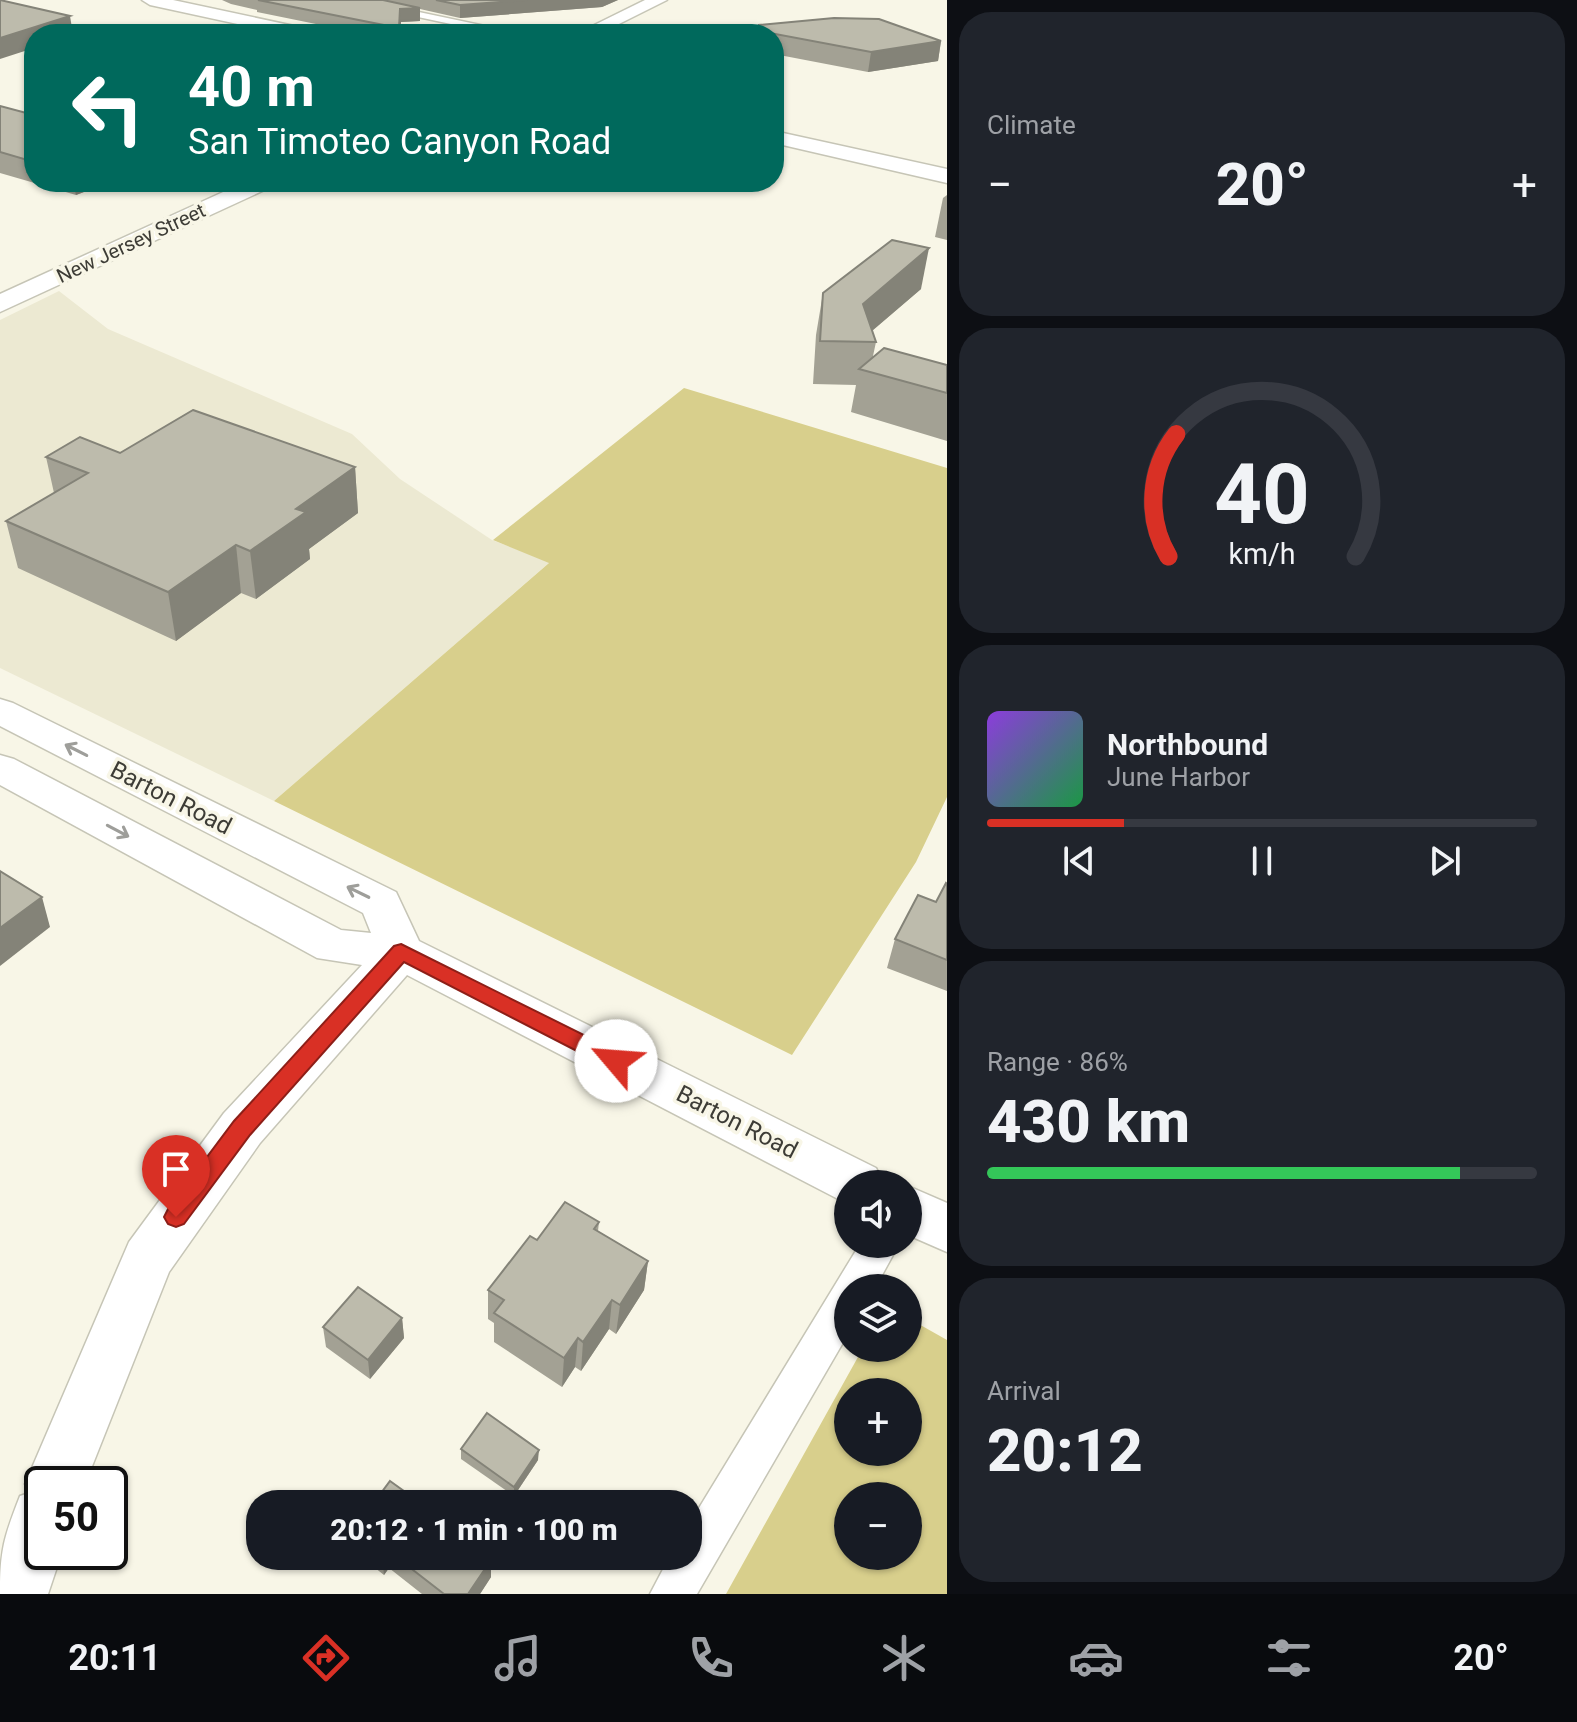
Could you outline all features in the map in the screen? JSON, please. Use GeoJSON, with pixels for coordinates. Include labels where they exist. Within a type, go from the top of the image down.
{"type":"FeatureCollection","features":[{"type":"Feature","properties":{"kind":"main road"},"geometry":{"type":"LineString","coordinates":[[150,0],[262,24]]}},
{"type":"Feature","properties":{"kind":"main road"},"geometry":{"type":"LineString","coordinates":[[607,24],[659,0]]}},
{"type":"Feature","properties":{"kind":"main road"},"geometry":{"type":"LineString","coordinates":[[784,139],[947,176]]}},
{"type":"Feature","properties":{"kind":"main road","name":"New Jersey Street"},"geometry":{"type":"LineString","coordinates":[[0,304],[241,192]]}},
{"type":"Feature","properties":{"kind":"main road","name":"Barton Road"},"geometry":{"type":"LineString","coordinates":[[0,711],[381,903],[401,952]]}},
{"type":"Feature","properties":{"kind":"main road","name":"Barton Road"},"geometry":{"type":"LineString","coordinates":[[0,768],[333,946],[401,952],[834,1172]]}},
{"type":"Feature","properties":{"kind":"main road"},"geometry":{"type":"LineString","coordinates":[[62,1466],[148,1259],[242,1128],[401,952]]}},
{"type":"Feature","properties":{"kind":"main road"},"geometry":{"type":"LineString","coordinates":[[922,1216],[947,1229]]}},
{"type":"Feature","properties":{"kind":"main road"},"geometry":{"type":"LineString","coordinates":[[16,1594],[24,1570]]}},
{"type":"Feature","properties":{"kind":"street"},"geometry":{"type":"LineString","coordinates":[[344,0],[466,24]]}},
{"type":"Feature","properties":{"kind":"street"},"geometry":{"type":"LineString","coordinates":[[672,1594],[834,1322]]}},
{"type":"Feature","properties":{"kind":"shaded area"},"geometry":{"type":"Polygon","coordinates":[[[59,291],[108,329],[352,434],[400,479],[492,540],[550,562],[274,801],[0,668],[0,320],[59,291]]]}},
{"type":"Feature","properties":{"kind":"shaded area"},"geometry":{"type":"Polygon","coordinates":[[[684,388],[947,468],[947,797],[916,862],[792,1055],[274,801],[549,563],[493,540],[684,388]]]}},
{"type":"Feature","properties":{"kind":"shaded area"},"geometry":{"type":"Polygon","coordinates":[[[922,1326],[947,1340],[947,1594],[726,1594],[834,1400],[834,1466],[922,1466],[922,1378],[846,1378],[855,1362],[922,1362],[922,1326]]]}},
{"type":"Feature","properties":{"kind":"building"},"geometry":{"type":"Polygon","coordinates":[[[0,0],[70,16],[45,24],[24,24],[24,30],[0,38],[0,0]]]}},
{"type":"Feature","properties":{"kind":"building"},"geometry":{"type":"Polygon","coordinates":[[[258,0],[383,0],[420,8],[400,9],[399,24],[379,24],[258,0]]]}},
{"type":"Feature","properties":{"kind":"building"},"geometry":{"type":"Polygon","coordinates":[[[436,0],[527,0],[460,5],[436,0]]]}},
{"type":"Feature","properties":{"kind":"building"},"geometry":{"type":"Polygon","coordinates":[[[834,18],[879,19],[941,41],[871,52],[784,36],[784,24],[770,24],[834,18]]]}},
{"type":"Feature","properties":{"kind":"building"},"geometry":{"type":"Polygon","coordinates":[[[0,106],[24,112],[24,159],[0,152],[0,106]]]}},
{"type":"Feature","properties":{"kind":"building"},"geometry":{"type":"Polygon","coordinates":[[[892,240],[929,248],[863,304],[876,342],[820,341],[823,293],[892,240]]]}},
{"type":"Feature","properties":{"kind":"building"},"geometry":{"type":"Polygon","coordinates":[[[884,348],[947,365],[947,393],[859,369],[884,348]]]}},
{"type":"Feature","properties":{"kind":"building"},"geometry":{"type":"Polygon","coordinates":[[[193,410],[355,467],[296,509],[306,512],[250,551],[236,545],[168,592],[6,521],[88,473],[46,457],[80,437],[120,453],[193,410]]]}},
{"type":"Feature","properties":{"kind":"building"},"geometry":{"type":"Polygon","coordinates":[[[0,871],[42,897],[0,928],[0,871]]]}},
{"type":"Feature","properties":{"kind":"building"},"geometry":{"type":"Polygon","coordinates":[[[946,883],[947,960],[895,939],[918,895],[936,902],[946,883]]]}},
{"type":"Feature","properties":{"kind":"building"},"geometry":{"type":"Polygon","coordinates":[[[565,1202],[599,1222],[594,1229],[648,1261],[620,1305],[612,1300],[583,1342],[578,1338],[564,1358],[494,1313],[504,1300],[488,1290],[530,1236],[537,1240],[565,1202]]]}},
{"type":"Feature","properties":{"kind":"building"},"geometry":{"type":"Polygon","coordinates":[[[358,1287],[402,1318],[368,1360],[323,1327],[358,1287]]]}},
{"type":"Feature","properties":{"kind":"building"},"geometry":{"type":"Polygon","coordinates":[[[487,1413],[539,1450],[514,1487],[461,1449],[487,1413]]]}},
{"type":"Feature","properties":{"kind":"building"},"geometry":{"type":"Polygon","coordinates":[[[390,1481],[403,1490],[383,1490],[390,1481]]]}},
{"type":"Feature","properties":{"kind":"building"},"geometry":{"type":"Polygon","coordinates":[[[413,1570],[484,1570],[468,1594],[444,1594],[413,1570]]]}},
{"type":"Feature","properties":{"kind":"route"},"geometry":{"type":"LineString","coordinates":[[176,1217],[242,1128],[401,952],[616,1061]]}}]}
